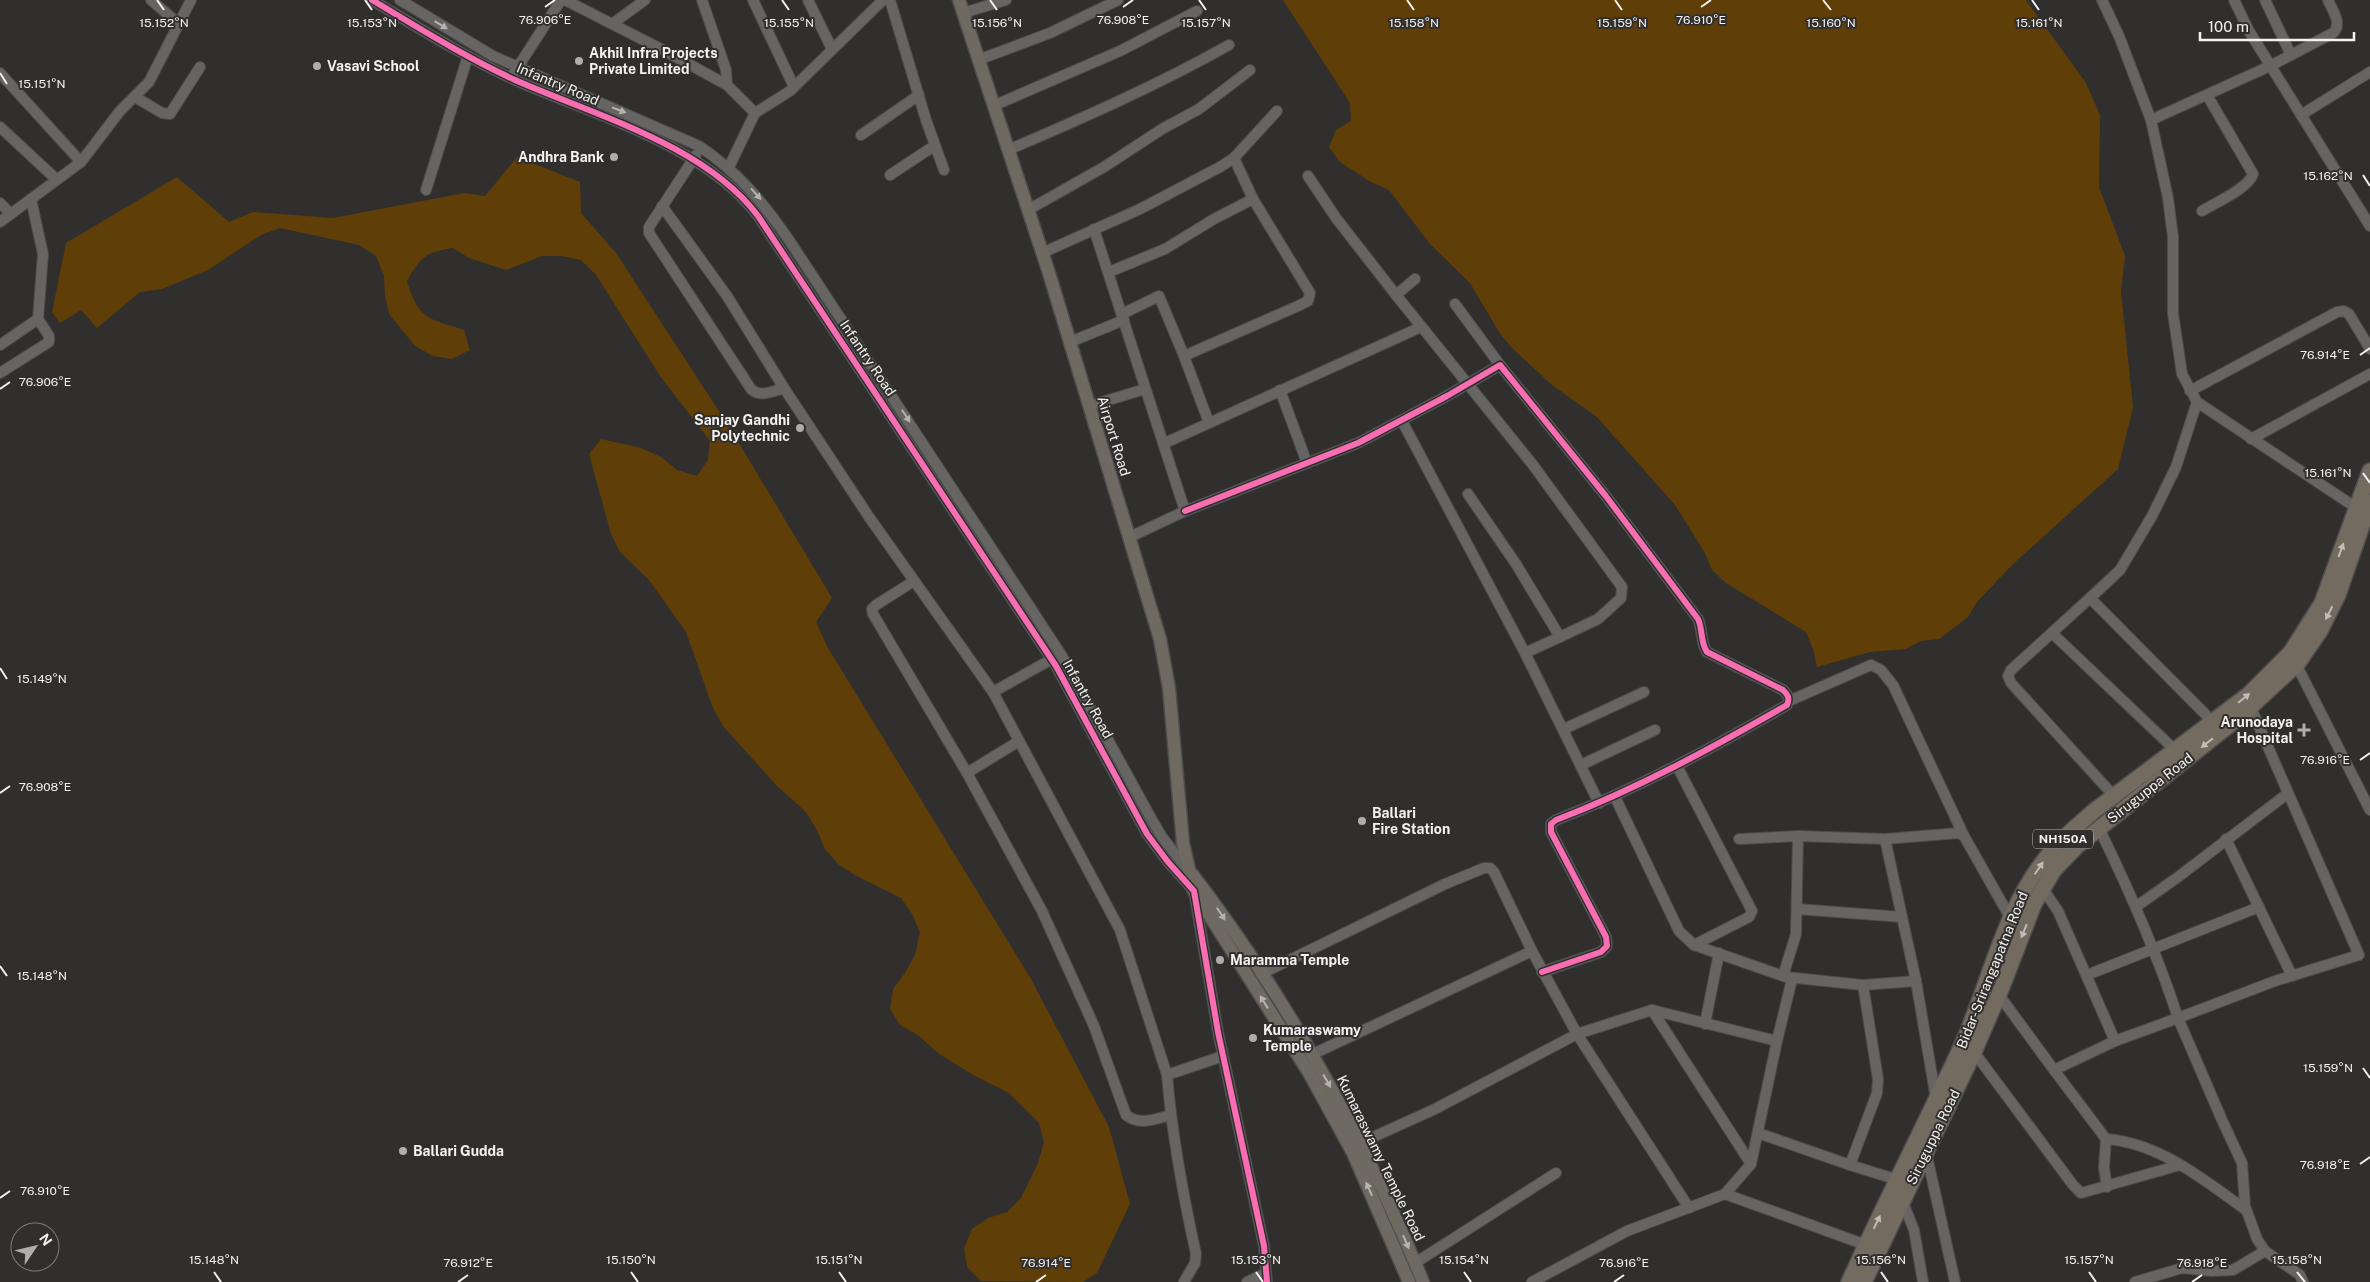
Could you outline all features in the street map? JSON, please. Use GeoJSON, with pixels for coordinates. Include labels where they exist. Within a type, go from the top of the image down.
{"type":"FeatureCollection","features":[{"type":"Feature","properties":{"kind":"highway","name":"Bidar-Srirangapatna Road"},"geometry":{"type":"LineString","coordinates":[[1849,1282],[1898,1180],[1942,1102],[2011,919],[2025,889],[2049,853],[2070,832],[2293,659],[2322,603],[2370,471]]}},
{"type":"Feature","properties":{"kind":"highway","name":"Siruguppa Road"},"geometry":{"type":"LineString","coordinates":[[1864,1282],[1926,1151],[1942,1102],[1974,1052],[1999,995],[2034,904],[2054,870],[2077,846],[2250,708],[2320,631],[2338,595],[2370,502]]}},
{"type":"Feature","properties":{"kind":"main road","name":"Airport Road"},"geometry":{"type":"LineString","coordinates":[[960,0],[1070,342],[1160,639],[1167,679],[1183,843],[1194,891]]}},
{"type":"Feature","properties":{"kind":"main road","name":"Kumaraswamy Temple Road"},"geometry":{"type":"LineString","coordinates":[[1191,873],[1218,909],[1261,974],[1311,1055],[1360,1143],[1423,1282]]}},
{"type":"Feature","properties":{"kind":"main road","name":"Kumaraswamy Temple Road"},"geometry":{"type":"LineString","coordinates":[[1194,891],[1308,1071],[1344,1137],[1393,1241],[1409,1282]]}},
{"type":"Feature","properties":{"kind":"street"},"geometry":{"type":"LineString","coordinates":[[151,0],[179,24]]}},
{"type":"Feature","properties":{"kind":"street"},"geometry":{"type":"LineString","coordinates":[[0,222],[81,162],[120,112],[149,82],[192,0]]}},
{"type":"Feature","properties":{"kind":"street","name":"Infantry Road"},"geometry":{"type":"LineString","coordinates":[[372,0],[468,56],[511,78],[618,123],[695,160],[725,180],[739,193],[758,216],[1052,659],[1148,834],[1168,862],[1194,891]]}},
{"type":"Feature","properties":{"kind":"street","name":"Infantry Road"},"geometry":{"type":"LineString","coordinates":[[400,0],[493,56],[699,146],[729,167],[761,200],[963,503],[1080,685],[1136,792],[1162,837],[1191,873]]}},
{"type":"Feature","properties":{"kind":"street"},"geometry":{"type":"LineString","coordinates":[[511,78],[561,0]]}},
{"type":"Feature","properties":{"kind":"street"},"geometry":{"type":"LineString","coordinates":[[565,0],[727,86],[754,113]]}},
{"type":"Feature","properties":{"kind":"street"},"geometry":{"type":"LineString","coordinates":[[612,24],[645,0]]}},
{"type":"Feature","properties":{"kind":"street"},"geometry":{"type":"LineString","coordinates":[[702,0],[726,70],[727,86]]}},
{"type":"Feature","properties":{"kind":"street"},"geometry":{"type":"LineString","coordinates":[[753,0],[794,86]]}},
{"type":"Feature","properties":{"kind":"street"},"geometry":{"type":"LineString","coordinates":[[808,0],[832,49]]}},
{"type":"Feature","properties":{"kind":"street"},"geometry":{"type":"LineString","coordinates":[[729,167],[754,113],[794,86],[883,0]]}},
{"type":"Feature","properties":{"kind":"street"},"geometry":{"type":"LineString","coordinates":[[890,0],[934,146],[944,170]]}},
{"type":"Feature","properties":{"kind":"street"},"geometry":{"type":"LineString","coordinates":[[964,13],[1006,0]]}},
{"type":"Feature","properties":{"kind":"street"},"geometry":{"type":"LineString","coordinates":[[978,60],[1050,33],[1118,0]]}},
{"type":"Feature","properties":{"kind":"street"},"geometry":{"type":"LineString","coordinates":[[2102,0],[2119,36],[2151,120],[2168,198],[2173,237],[2173,313],[2182,374],[2190,391],[2197,402],[2356,507]]}},
{"type":"Feature","properties":{"kind":"street"},"geometry":{"type":"LineString","coordinates":[[2234,0],[2248,31],[2370,226]]}},
{"type":"Feature","properties":{"kind":"street"},"geometry":{"type":"LineString","coordinates":[[2265,0],[2291,55]]}},
{"type":"Feature","properties":{"kind":"street"},"geometry":{"type":"LineString","coordinates":[[2151,120],[2270,66],[2337,30],[2336,19],[2328,0]]}},
{"type":"Feature","properties":{"kind":"street"},"geometry":{"type":"LineString","coordinates":[[993,106],[1120,51],[1197,11]]}},
{"type":"Feature","properties":{"kind":"street"},"geometry":{"type":"LineString","coordinates":[[1008,150],[1089,115],[1188,68],[1229,45]]}},
{"type":"Feature","properties":{"kind":"street"},"geometry":{"type":"LineString","coordinates":[[426,190],[468,56]]}},
{"type":"Feature","properties":{"kind":"street"},"geometry":{"type":"LineString","coordinates":[[135,97],[162,113],[170,114],[200,67]]}},
{"type":"Feature","properties":{"kind":"street"},"geometry":{"type":"LineString","coordinates":[[1028,210],[1104,167],[1162,128],[1199,109],[1250,70]]}},
{"type":"Feature","properties":{"kind":"street"},"geometry":{"type":"LineString","coordinates":[[2301,115],[2370,72]]}},
{"type":"Feature","properties":{"kind":"street"},"geometry":{"type":"LineString","coordinates":[[0,73],[81,162]]}},
{"type":"Feature","properties":{"kind":"street"},"geometry":{"type":"LineString","coordinates":[[862,135],[919,95]]}},
{"type":"Feature","properties":{"kind":"street"},"geometry":{"type":"LineString","coordinates":[[2202,211],[2245,186],[2252,180],[2253,174],[2207,95]]}},
{"type":"Feature","properties":{"kind":"street"},"geometry":{"type":"LineString","coordinates":[[1042,253],[1140,209],[1234,158],[1277,111]]}},
{"type":"Feature","properties":{"kind":"street"},"geometry":{"type":"LineString","coordinates":[[0,127],[56,179]]}},
{"type":"Feature","properties":{"kind":"street"},"geometry":{"type":"LineString","coordinates":[[699,146],[695,160],[649,227],[652,239],[751,389],[760,394],[784,388]]}},
{"type":"Feature","properties":{"kind":"street"},"geometry":{"type":"LineString","coordinates":[[890,175],[934,146]]}},
{"type":"Feature","properties":{"kind":"street"},"geometry":{"type":"LineString","coordinates":[[1184,356],[1308,301],[1310,293],[1252,199],[1234,158]]}},
{"type":"Feature","properties":{"kind":"street"},"geometry":{"type":"LineString","coordinates":[[1308,176],[1336,218],[1533,465],[1622,588],[1621,598],[1598,619],[1525,653]]}},
{"type":"Feature","properties":{"kind":"street"},"geometry":{"type":"LineString","coordinates":[[0,373],[49,342],[49,336],[38,319],[43,254],[31,198]]}},
{"type":"Feature","properties":{"kind":"street"},"geometry":{"type":"LineString","coordinates":[[1109,272],[1165,249],[1214,219],[1252,199]]}},
{"type":"Feature","properties":{"kind":"street"},"geometry":{"type":"LineString","coordinates":[[0,203],[11,214]]}},
{"type":"Feature","properties":{"kind":"street"},"geometry":{"type":"LineString","coordinates":[[662,206],[727,296],[784,388],[914,581],[993,692],[1120,930],[1167,1074],[1183,1198],[1196,1254],[1195,1263],[1184,1282]]}},
{"type":"Feature","properties":{"kind":"street"},"geometry":{"type":"LineString","coordinates":[[1094,230],[1145,389],[1165,443],[1185,511]]}},
{"type":"Feature","properties":{"kind":"street"},"geometry":{"type":"LineString","coordinates":[[1396,295],[1415,279]]}},
{"type":"Feature","properties":{"kind":"street"},"geometry":{"type":"LineString","coordinates":[[1070,342],[1123,317],[1159,296],[1209,423]]}},
{"type":"Feature","properties":{"kind":"street"},"geometry":{"type":"LineString","coordinates":[[1455,304],[1500,365],[1605,495],[1698,619],[1701,625],[1703,647],[1707,652],[1783,690],[1788,695],[1789,701]]}},
{"type":"Feature","properties":{"kind":"street"},"geometry":{"type":"LineString","coordinates":[[2190,391],[2337,312],[2344,311],[2349,314],[2370,348]]}},
{"type":"Feature","properties":{"kind":"street"},"geometry":{"type":"LineString","coordinates":[[0,345],[38,319]]}},
{"type":"Feature","properties":{"kind":"street"},"geometry":{"type":"LineString","coordinates":[[1165,443],[1421,326]]}},
{"type":"Feature","properties":{"kind":"street"},"geometry":{"type":"LineString","coordinates":[[1130,537],[1185,511],[1358,443],[1402,421],[1500,365]]}},
{"type":"Feature","properties":{"kind":"street"},"geometry":{"type":"LineString","coordinates":[[2251,439],[2370,374]]}},
{"type":"Feature","properties":{"kind":"street"},"geometry":{"type":"LineString","coordinates":[[1089,406],[1145,389]]}},
{"type":"Feature","properties":{"kind":"street"},"geometry":{"type":"LineString","coordinates":[[1280,390],[1307,463]]}},
{"type":"Feature","properties":{"kind":"street"},"geometry":{"type":"LineString","coordinates":[[2114,796],[2011,684],[2008,676],[2011,670],[2120,570],[2152,516],[2176,467],[2197,402]]}},
{"type":"Feature","properties":{"kind":"street"},"geometry":{"type":"LineString","coordinates":[[1402,421],[1525,653],[1599,803]]}},
{"type":"Feature","properties":{"kind":"street"},"geometry":{"type":"LineString","coordinates":[[1468,494],[1516,564],[1560,637]]}},
{"type":"Feature","properties":{"kind":"street"},"geometry":{"type":"LineString","coordinates":[[914,581],[876,605],[872,609],[873,614],[967,773],[1042,911],[1094,1026],[1126,1116],[1133,1121],[1141,1122],[1171,1115]]}},
{"type":"Feature","properties":{"kind":"street"},"geometry":{"type":"LineString","coordinates":[[2090,598],[2213,722]]}},
{"type":"Feature","properties":{"kind":"street"},"geometry":{"type":"LineString","coordinates":[[2052,633],[2175,750]]}},
{"type":"Feature","properties":{"kind":"street"},"geometry":{"type":"LineString","coordinates":[[993,692],[1052,659]]}},
{"type":"Feature","properties":{"kind":"street"},"geometry":{"type":"LineString","coordinates":[[2293,659],[2370,810]]}},
{"type":"Feature","properties":{"kind":"street"},"geometry":{"type":"LineString","coordinates":[[1542,972],[1602,952],[1607,946],[1606,937],[1550,832],[1551,824],[1556,820],[1615,796],[1677,766],[1751,726],[1787,705],[1789,701],[1871,665],[1881,670],[1893,685],[1964,836],[2011,919]]}},
{"type":"Feature","properties":{"kind":"street"},"geometry":{"type":"LineString","coordinates":[[1564,729],[1644,692]]}},
{"type":"Feature","properties":{"kind":"street"},"geometry":{"type":"LineString","coordinates":[[2250,708],[2359,955]]}},
{"type":"Feature","properties":{"kind":"street"},"geometry":{"type":"LineString","coordinates":[[1581,765],[1655,730]]}},
{"type":"Feature","properties":{"kind":"street"},"geometry":{"type":"LineString","coordinates":[[967,773],[1019,741]]}},
{"type":"Feature","properties":{"kind":"street"},"geometry":{"type":"LineString","coordinates":[[1677,766],[1752,912],[1749,917],[1694,945]]}},
{"type":"Feature","properties":{"kind":"street"},"geometry":{"type":"LineString","coordinates":[[2137,906],[2287,794]]}},
{"type":"Feature","properties":{"kind":"street"},"geometry":{"type":"LineString","coordinates":[[1615,796],[1679,931],[1694,945],[1788,977],[1863,985],[1916,981]]}},
{"type":"Feature","properties":{"kind":"street"},"geometry":{"type":"LineString","coordinates":[[2099,828],[2137,906],[2154,948],[2178,1018],[2242,1163],[2246,1210],[2257,1239],[2265,1251],[2300,1275],[2303,1282]]}},
{"type":"Feature","properties":{"kind":"street"},"geometry":{"type":"LineString","coordinates":[[1739,839],[1798,836],[1885,839],[1959,834],[1964,836]]}},
{"type":"Feature","properties":{"kind":"street"},"geometry":{"type":"LineString","coordinates":[[1532,1282],[1627,1231],[1724,1194],[1751,1164],[1796,934],[1798,836]]}},
{"type":"Feature","properties":{"kind":"street"},"geometry":{"type":"LineString","coordinates":[[1885,839],[1942,1102]]}},
{"type":"Feature","properties":{"kind":"street"},"geometry":{"type":"LineString","coordinates":[[2226,839],[2292,976]]}},
{"type":"Feature","properties":{"kind":"street"},"geometry":{"type":"LineString","coordinates":[[1261,974],[1445,884],[1484,868],[1490,868],[1494,872],[1542,972],[1578,1034],[1689,1208]]}},
{"type":"Feature","properties":{"kind":"street"},"geometry":{"type":"LineString","coordinates":[[2043,889],[2058,911],[2115,1041]]}},
{"type":"Feature","properties":{"kind":"street"},"geometry":{"type":"LineString","coordinates":[[1194,891],[1223,1056],[1264,1246],[1267,1278],[1247,1282]]}},
{"type":"Feature","properties":{"kind":"street"},"geometry":{"type":"LineString","coordinates":[[2087,975],[2259,907]]}},
{"type":"Feature","properties":{"kind":"street"},"geometry":{"type":"LineString","coordinates":[[1797,908],[1902,917]]}},
{"type":"Feature","properties":{"kind":"street"},"geometry":{"type":"LineString","coordinates":[[1311,1055],[1532,952]]}},
{"type":"Feature","properties":{"kind":"street"},"geometry":{"type":"LineString","coordinates":[[2054,1070],[2115,1041],[2292,976],[2370,952]]}},
{"type":"Feature","properties":{"kind":"street"},"geometry":{"type":"LineString","coordinates":[[1705,1024],[1719,953]]}},
{"type":"Feature","properties":{"kind":"street"},"geometry":{"type":"LineString","coordinates":[[1850,1165],[1877,1093],[1878,1079],[1863,985]]}},
{"type":"Feature","properties":{"kind":"street"},"geometry":{"type":"LineString","coordinates":[[1999,995],[2106,1139],[2146,1147],[2180,1165],[2246,1210]]}},
{"type":"Feature","properties":{"kind":"street"},"geometry":{"type":"LineString","coordinates":[[1360,1143],[1435,1109],[1578,1034],[1652,1010],[1776,1042]]}},
{"type":"Feature","properties":{"kind":"street"},"geometry":{"type":"LineString","coordinates":[[1652,1010],[1751,1164]]}},
{"type":"Feature","properties":{"kind":"street"},"geometry":{"type":"LineString","coordinates":[[1974,1052],[2077,1190],[2086,1193],[2180,1165]]}},
{"type":"Feature","properties":{"kind":"street"},"geometry":{"type":"LineString","coordinates":[[1167,1074],[1223,1056]]}},
{"type":"Feature","properties":{"kind":"street"},"geometry":{"type":"LineString","coordinates":[[1758,1133],[1898,1180]]}},
{"type":"Feature","properties":{"kind":"street"},"geometry":{"type":"LineString","coordinates":[[2106,1139],[2104,1162],[2107,1187]]}},
{"type":"Feature","properties":{"kind":"street"},"geometry":{"type":"LineString","coordinates":[[1926,1151],[1955,1282]]}},
{"type":"Feature","properties":{"kind":"street"},"geometry":{"type":"LineString","coordinates":[[1415,1263],[1556,1173]]}},
{"type":"Feature","properties":{"kind":"street"},"geometry":{"type":"LineString","coordinates":[[1724,1194],[1866,1245]]}},
{"type":"Feature","properties":{"kind":"street"},"geometry":{"type":"LineString","coordinates":[[1902,1200],[1914,1230],[1923,1282]]}},
{"type":"Feature","properties":{"kind":"street"},"geometry":{"type":"LineString","coordinates":[[2135,1282],[2182,1268],[2212,1271],[2233,1270],[2265,1251]]}},
{"type":"Feature","properties":{"kind":"shaded area"},"geometry":{"type":"Polygon","coordinates":[[[1283,0],[2026,0],[2086,83],[2100,115],[2099,187],[2125,256],[2121,291],[2133,407],[2118,469],[2012,565],[1977,602],[1968,617],[1939,639],[1921,641],[1905,649],[1870,652],[1817,667],[1813,649],[1806,632],[1726,583],[1712,570],[1705,553],[1675,505],[1597,417],[1552,385],[1511,347],[1499,332],[1470,283],[1430,244],[1389,190],[1371,182],[1340,162],[1329,147],[1336,130],[1351,121],[1350,103],[1283,0]]]}},
{"type":"Feature","properties":{"kind":"shaded area"},"geometry":{"type":"Polygon","coordinates":[[[517,157],[580,182],[581,213],[616,253],[728,425],[832,598],[816,622],[828,648],[1031,979],[1109,1127],[1130,1204],[1097,1273],[1083,1282],[981,1281],[967,1267],[964,1248],[972,1229],[988,1218],[1007,1212],[1021,1198],[1038,1163],[1044,1142],[1039,1123],[1009,1093],[975,1076],[939,1054],[918,1035],[900,1025],[890,1009],[893,989],[915,955],[920,932],[912,914],[901,898],[855,875],[838,864],[825,849],[817,830],[806,812],[777,786],[723,726],[713,708],[686,632],[649,580],[620,552],[611,534],[589,454],[601,439],[641,448],[661,457],[677,470],[697,476],[708,460],[710,441],[660,376],[596,275],[581,260],[562,256],[542,256],[506,270],[469,258],[453,248],[436,251],[425,257],[416,266],[407,281],[411,294],[421,311],[434,320],[464,330],[470,350],[452,359],[433,356],[415,346],[389,314],[385,296],[384,276],[376,256],[359,245],[280,228],[261,235],[208,270],[162,289],[140,292],[97,328],[81,310],[60,323],[52,312],[66,243],[177,177],[229,222],[253,212],[333,218],[464,193],[485,196],[517,157]]]}},
{"type":"Feature","properties":{"kind":"cycle path"},"geometry":{"type":"LineString","coordinates":[[372,0],[442,42],[496,71],[646,134],[679,151],[709,170],[736,191],[758,216],[1056,666],[1147,834],[1168,862],[1194,891],[1218,1032],[1264,1246],[1267,1282]]}},
{"type":"Feature","properties":{"kind":"cycle path"},"geometry":{"type":"LineString","coordinates":[[1185,511],[1358,443],[1447,396],[1500,365],[1605,495],[1698,619],[1703,644],[1707,652],[1786,693],[1788,698],[1787,705],[1731,737],[1674,767],[1616,795],[1556,820],[1551,824],[1551,832],[1606,937],[1607,946],[1601,952],[1542,972]]}},
{"type":"Feature","properties":{"kind":"place","name":"Akhil Infra Projects Private Limited"},"geometry":{"type":"Point","coordinates":[579,61]}},
{"type":"Feature","properties":{"kind":"place","name":"Vasavi School"},"geometry":{"type":"Point","coordinates":[317,66]}},
{"type":"Feature","properties":{"kind":"place","name":"Andhra Bank"},"geometry":{"type":"Point","coordinates":[614,157]}},
{"type":"Feature","properties":{"kind":"place","name":"Sanjay Gandhi Polytechnic"},"geometry":{"type":"Point","coordinates":[800,428]}},
{"type":"Feature","properties":{"kind":"place","name":"Arunodaya Hospital"},"geometry":{"type":"Point","coordinates":[2304,730]}},
{"type":"Feature","properties":{"kind":"place","name":"Ballari Fire Station"},"geometry":{"type":"Point","coordinates":[1362,821]}},
{"type":"Feature","properties":{"kind":"place","name":"Maramma Temple"},"geometry":{"type":"Point","coordinates":[1220,960]}},
{"type":"Feature","properties":{"kind":"place","name":"Kumaraswamy Temple"},"geometry":{"type":"Point","coordinates":[1253,1038]}},
{"type":"Feature","properties":{"kind":"place","name":"Ballari Gudda"},"geometry":{"type":"Point","coordinates":[403,1151]}}]}
